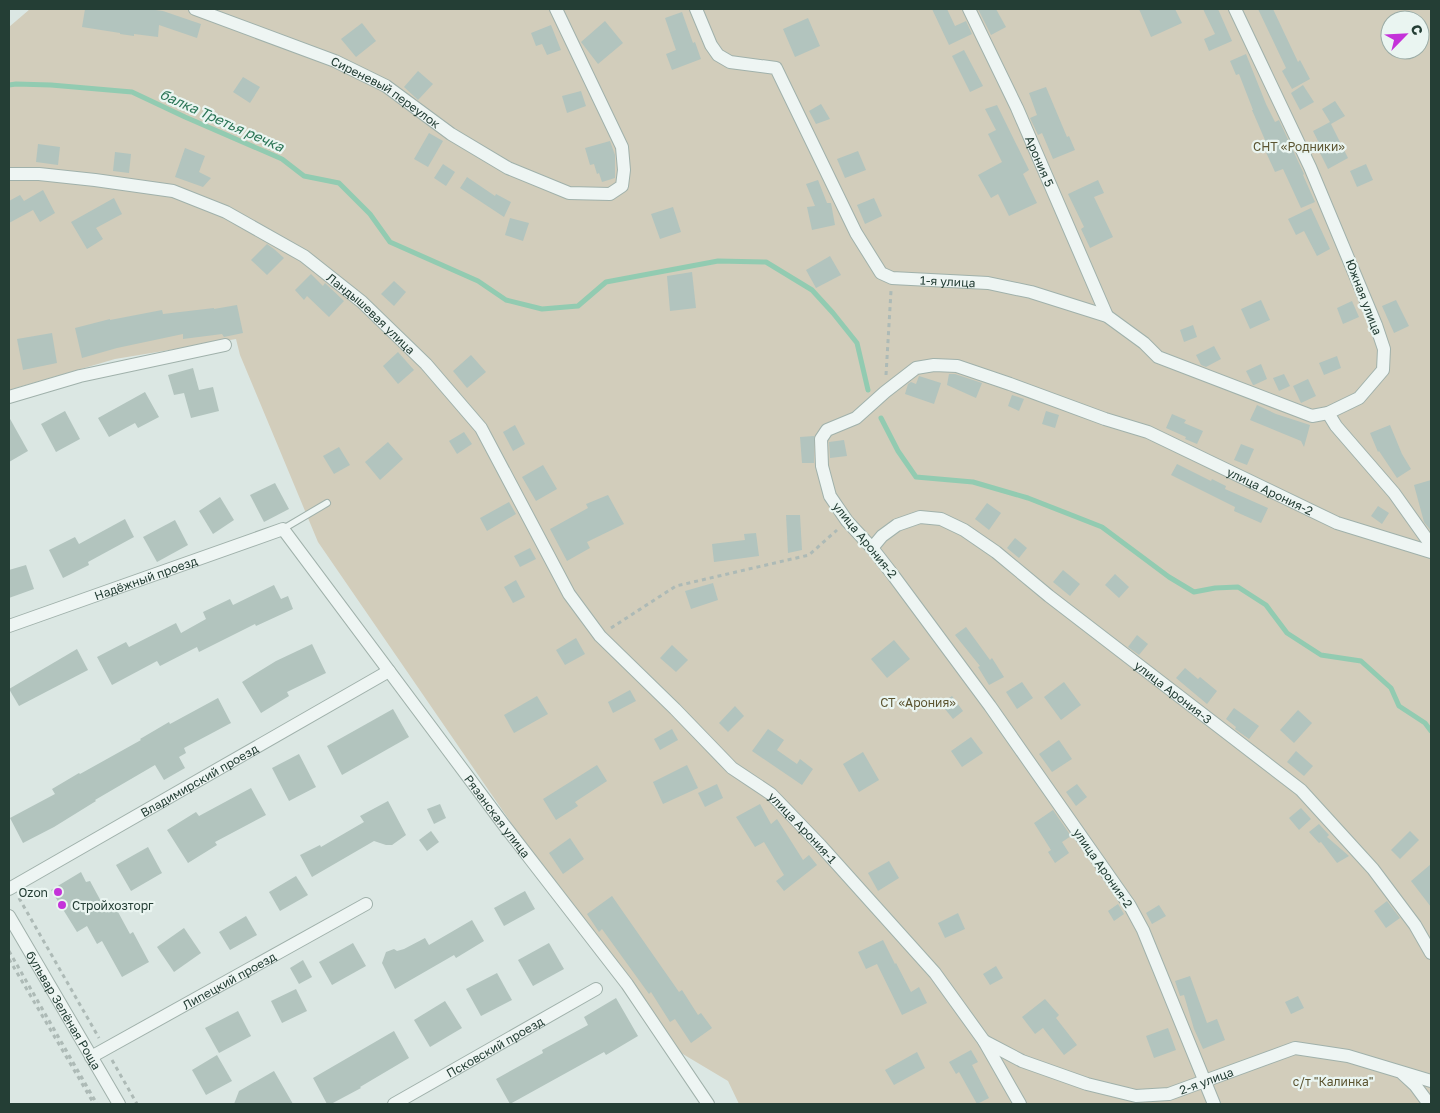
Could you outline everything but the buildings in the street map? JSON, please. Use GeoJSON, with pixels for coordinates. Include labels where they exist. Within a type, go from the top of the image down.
{"type":"FeatureCollection","features":[{"type":"Feature","properties":{"kind":"street","name":"Сиреневый переулок"},"geometry":{"type":"LineString","coordinates":[[195,9],[335,61],[386,86],[451,134],[508,168],[569,193],[610,194],[622,186],[624,170],[622,147],[556,9]]}},
{"type":"Feature","properties":{"kind":"street"},"geometry":{"type":"LineString","coordinates":[[696,9],[711,45],[718,55],[730,62],[776,68],[856,233],[881,273],[892,278]]}},
{"type":"Feature","properties":{"kind":"street","name":"Арония 5"},"geometry":{"type":"LineString","coordinates":[[969,9],[1017,108],[1107,316]]}},
{"type":"Feature","properties":{"kind":"street","name":"Южная улица"},"geometry":{"type":"LineString","coordinates":[[1235,9],[1310,167],[1376,325],[1384,349],[1383,370],[1376,379],[1359,398],[1328,413]]}},
{"type":"Feature","properties":{"kind":"street","name":"Ландышевая улица"},"geometry":{"type":"LineString","coordinates":[[9,174],[49,175],[173,191],[226,212],[304,256],[362,302],[426,364],[481,428],[569,594],[600,636]]}},
{"type":"Feature","properties":{"kind":"street","name":"1-я улица"},"geometry":{"type":"LineString","coordinates":[[892,278],[988,283],[1031,292],[1107,316],[1144,343],[1158,356],[1336,426]]}},
{"type":"Feature","properties":{"kind":"street"},"geometry":{"type":"LineString","coordinates":[[9,396],[80,376],[225,345]]}},
{"type":"Feature","properties":{"kind":"street","name":"улица Арония-2"},"geometry":{"type":"LineString","coordinates":[[1214,1104],[1143,930],[1130,906],[990,706],[872,548],[847,521],[830,496],[822,466],[821,439],[827,430],[856,418],[916,368],[934,365],[957,366],[1105,419],[1148,432],[1337,523],[1431,552]]}},
{"type":"Feature","properties":{"kind":"street"},"geometry":{"type":"LineString","coordinates":[[1312,416],[1328,413],[1336,426],[1394,493],[1431,544]]}},
{"type":"Feature","properties":{"kind":"street","name":"улица Арония-3"},"geometry":{"type":"LineString","coordinates":[[872,548],[882,536],[897,525],[920,517],[941,519],[964,530],[996,552],[1049,596],[1301,790],[1373,869],[1415,925],[1431,953]]}},
{"type":"Feature","properties":{"kind":"street","name":"Надёжный проезд"},"geometry":{"type":"LineString","coordinates":[[9,626],[283,530]]}},
{"type":"Feature","properties":{"kind":"street","name":"Рязанская улица"},"geometry":{"type":"LineString","coordinates":[[283,530],[504,826],[627,984],[708,1104]]}},
{"type":"Feature","properties":{"kind":"street","name":"улица Арония-1"},"geometry":{"type":"LineString","coordinates":[[600,636],[732,768],[771,794],[820,845],[935,973],[984,1041]]}},
{"type":"Feature","properties":{"kind":"street","name":"Владимирский проезд"},"geometry":{"type":"LineString","coordinates":[[11,888],[389,672]]}},
{"type":"Feature","properties":{"kind":"street","name":"Липецкий проезд"},"geometry":{"type":"LineString","coordinates":[[91,1057],[366,904]]}},
{"type":"Feature","properties":{"kind":"street","name":"бульвар Зелёная Роща"},"geometry":{"type":"LineString","coordinates":[[9,916],[119,1104]]}},
{"type":"Feature","properties":{"kind":"street","name":"Псковский проезд"},"geometry":{"type":"LineString","coordinates":[[394,1104],[596,989]]}},
{"type":"Feature","properties":{"kind":"street"},"geometry":{"type":"LineString","coordinates":[[984,1041],[1020,1104]]}},
{"type":"Feature","properties":{"kind":"street","name":"2-я улица"},"geometry":{"type":"LineString","coordinates":[[984,1041],[1022,1061],[1087,1084],[1136,1096],[1169,1094],[1295,1048],[1348,1056],[1431,1081]]}},
{"type":"Feature","properties":{"kind":"street"},"geometry":{"type":"LineString","coordinates":[[1401,1072],[1429,1104]]}},
{"type":"Feature","properties":{"kind":"lane"},"geometry":{"type":"LineString","coordinates":[[283,530],[327,503]]}},
{"type":"Feature","properties":{"kind":"path"},"geometry":{"type":"LineString","coordinates":[[885,392],[892,278]]}},
{"type":"Feature","properties":{"kind":"path"},"geometry":{"type":"LineString","coordinates":[[600,636],[676,586],[809,554],[847,521]]}},
{"type":"Feature","properties":{"kind":"path"},"geometry":{"type":"LineString","coordinates":[[11,888],[137,1104]]}},
{"type":"Feature","properties":{"kind":"path"},"geometry":{"type":"LineString","coordinates":[[9,951],[96,1104]]}},
{"type":"Feature","properties":{"kind":"path"},"geometry":{"type":"LineString","coordinates":[[9,959],[96,1104]]}},
{"type":"Feature","properties":{"kind":"green space","name":"СТ «Арония»"},"geometry":{"type":"Polygon","coordinates":[[[30,9],[1431,9],[1431,1104],[739,1104],[728,1081],[661,1041],[318,542],[240,355],[236,339],[115,359],[9,390],[9,27],[30,9]]]}},
{"type":"Feature","properties":{"kind":"waterway","name":"балка Третья речка"},"geometry":{"type":"LineString","coordinates":[[9,85],[51,85],[132,92],[282,159],[304,176],[339,183],[370,214],[390,242],[478,281],[506,300],[542,309],[578,306],[606,282],[718,261],[766,262],[812,290],[857,343],[868,390]]}},
{"type":"Feature","properties":{"kind":"waterway","name":"балка Третья речка"},"geometry":{"type":"LineString","coordinates":[[881,418],[898,451],[916,477],[973,482],[1028,498],[1102,527],[1169,577],[1194,592],[1215,588],[1238,587],[1266,605],[1287,633],[1321,655],[1361,661],[1391,688],[1399,706],[1425,723],[1431,731]]}},
{"type":"Feature","properties":{"kind":"place","name":"Ozon"},"geometry":{"type":"Point","coordinates":[58,892]}},
{"type":"Feature","properties":{"kind":"place","name":"Стройхозторг"},"geometry":{"type":"Point","coordinates":[62,905]}},
{"type":"Feature","properties":{"kind":"park label","name":"СНТ «Родники»"},"geometry":{"type":"Point","coordinates":[1299,146]}},
{"type":"Feature","properties":{"kind":"park label","name":"с/т \"Калинка\""},"geometry":{"type":"Point","coordinates":[1333,1081]}}]}
